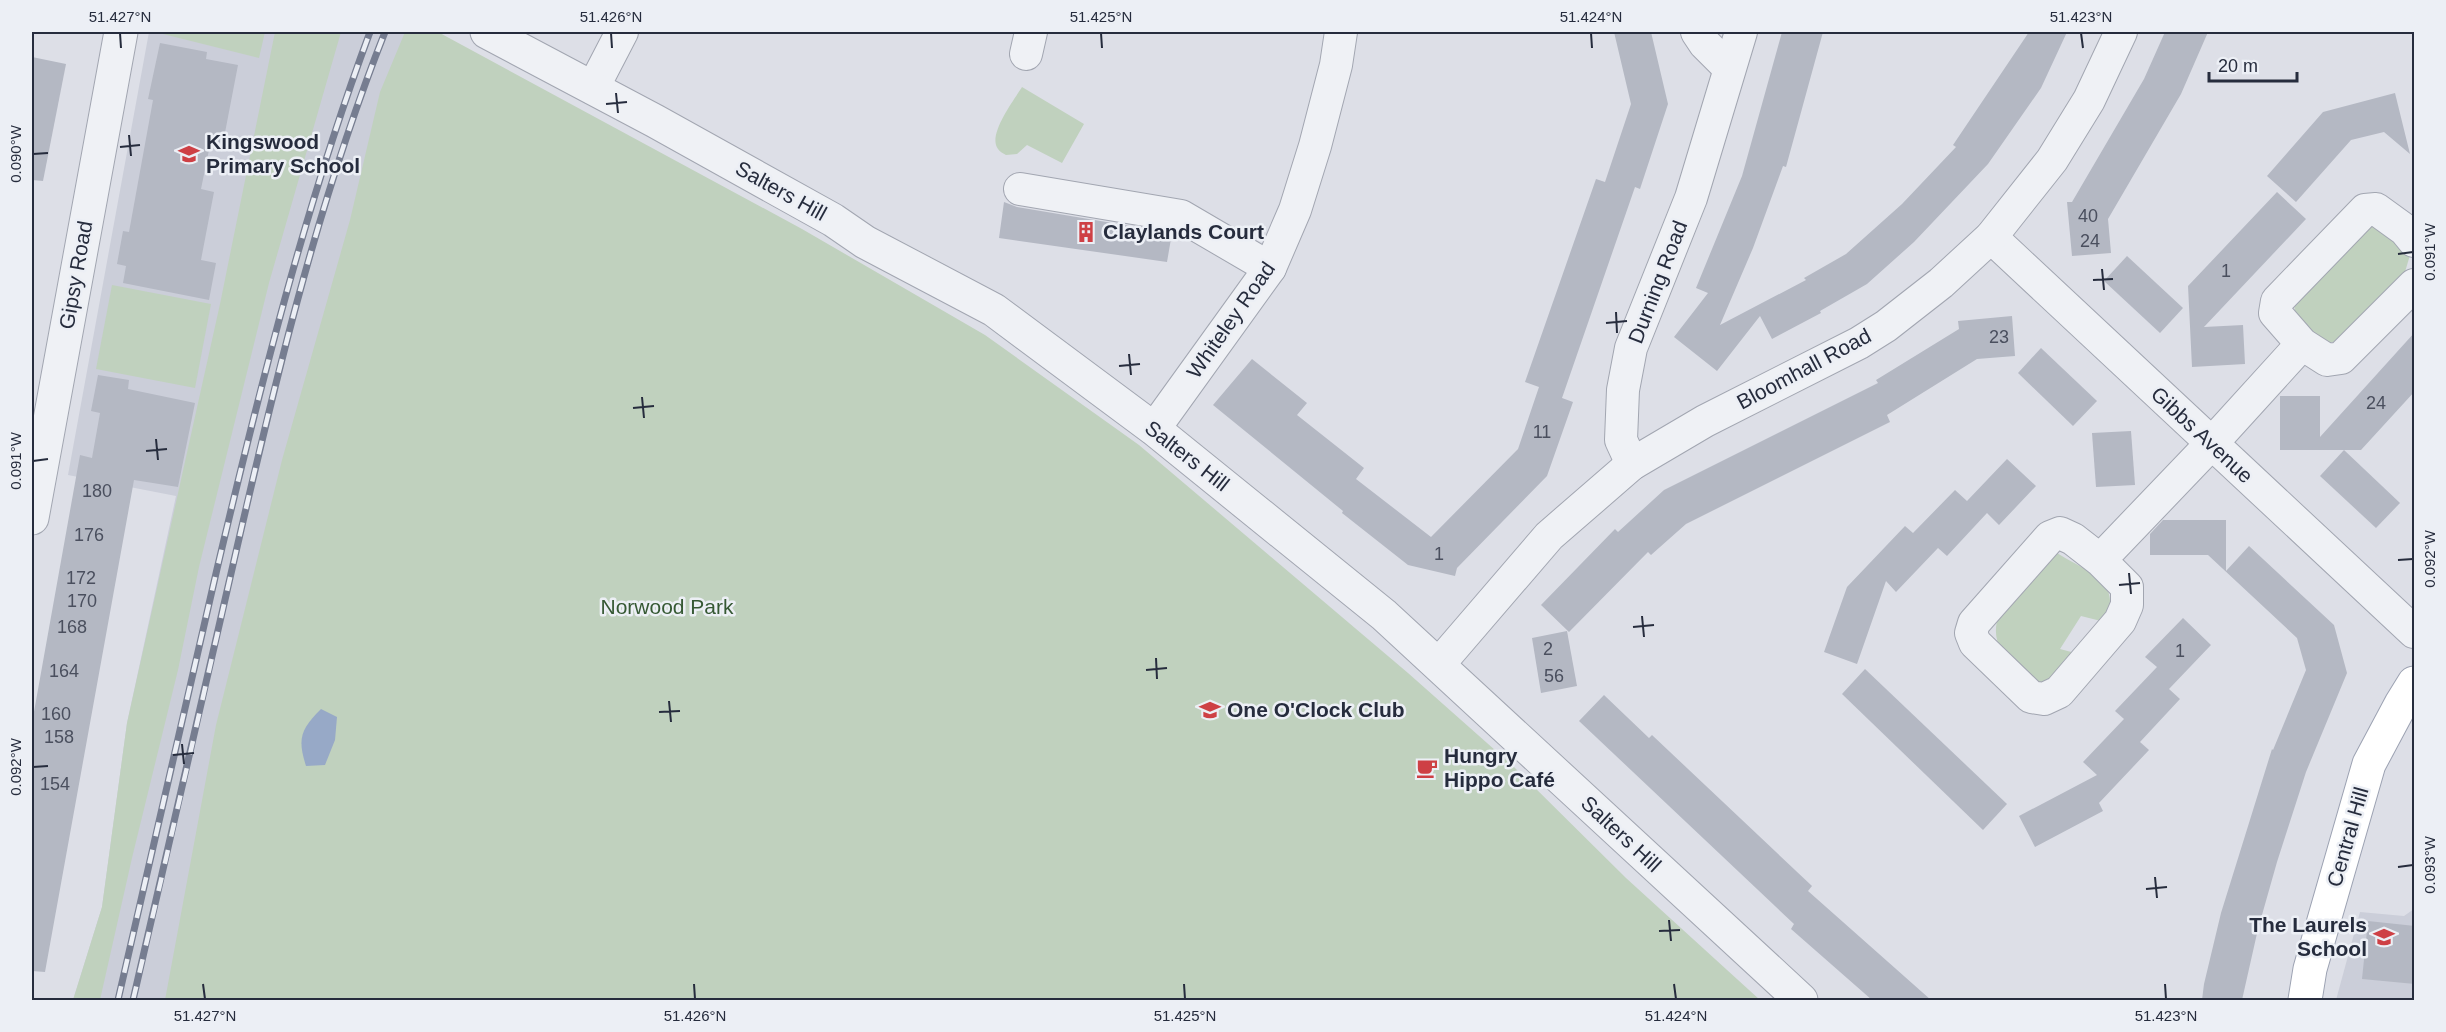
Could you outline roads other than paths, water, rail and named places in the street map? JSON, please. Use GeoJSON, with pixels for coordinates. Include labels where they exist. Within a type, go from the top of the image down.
{"type":"FeatureCollection","features":[{"type":"Feature","properties":{"kind":"main road","name":"Central Hill"},"geometry":{"type":"LineString","coordinates":[[2305,1000],[2310,969],[2369,764],[2400,704],[2415,682]]}},
{"type":"Feature","properties":{"kind":"street","name":"Gipsy Road"},"geometry":{"type":"LineString","coordinates":[[32,518],[121,32]]}},
{"type":"Feature","properties":{"kind":"street","name":"Salters Hill"},"geometry":{"type":"LineString","coordinates":[[487,32],[833,220],[865,242],[994,310],[1154,429],[1384,615],[1801,1000]]}},
{"type":"Feature","properties":{"kind":"street"},"geometry":{"type":"LineString","coordinates":[[593,88],[622,32]]}},
{"type":"Feature","properties":{"kind":"street","name":"Whiteley Road"},"geometry":{"type":"LineString","coordinates":[[1154,429],[1270,268],[1295,210],[1315,146],[1336,65],[1341,32]]}},
{"type":"Feature","properties":{"kind":"street"},"geometry":{"type":"LineString","coordinates":[[1697,32],[1705,44],[1728,67]]}},
{"type":"Feature","properties":{"kind":"street","name":"Durning Road"},"geometry":{"type":"LineString","coordinates":[[1632,464],[1621,440],[1623,390],[1631,348],[1691,198],[1728,67],[1741,32]]}},
{"type":"Feature","properties":{"kind":"street","name":"Bloomhall Road"},"geometry":{"type":"LineString","coordinates":[[1439,664],[1549,536],[1632,464],[1705,421],[1859,343],[1886,326],[1941,283],[1991,237],[2052,160],[2089,100],[2121,32]]}},
{"type":"Feature","properties":{"kind":"street"},"geometry":{"type":"LineString","coordinates":[[1020,189],[1181,216],[1270,268]]}},
{"type":"Feature","properties":{"kind":"street"},"geometry":{"type":"LineString","coordinates":[[2415,241],[2405,230],[2376,209],[2365,210],[2277,301],[2275,313],[2302,344],[2327,360],[2341,358],[2415,285]]}},
{"type":"Feature","properties":{"kind":"street","name":"Gibbs Avenue"},"geometry":{"type":"LineString","coordinates":[[1991,237],[2415,632]]}},
{"type":"Feature","properties":{"kind":"street"},"geometry":{"type":"LineString","coordinates":[[2100,560],[2212,444],[2302,344]]}},
{"type":"Feature","properties":{"kind":"street"},"geometry":{"type":"LineString","coordinates":[[2060,533],[2073,539],[2100,560],[2127,587],[2127,605],[2120,621],[2059,692],[2044,699],[2031,697],[1976,643],[1971,633],[1974,623],[2050,537],[2060,533]]}},
{"type":"Feature","properties":{"kind":"water"},"geometry":{"type":"Polygon","coordinates":[[[321,709],[337,717],[335,740],[325,765],[306,766],[302,748],[303,734],[309,722],[321,709]]]}},
{"type":"Feature","properties":{"kind":"railway"},"geometry":{"type":"LineString","coordinates":[[118,1000],[217,569],[267,365],[304,230],[370,32]]}},
{"type":"Feature","properties":{"kind":"railway"},"geometry":{"type":"LineString","coordinates":[[133,1000],[279,371],[337,166],[385,32]]}},
{"type":"Feature","properties":{"kind":"place","name":"Kingswood Primary School"},"geometry":{"type":"Point","coordinates":[189,154]}},
{"type":"Feature","properties":{"kind":"place","name":"Claylands Court"},"geometry":{"type":"Point","coordinates":[1086,232]}},
{"type":"Feature","properties":{"kind":"place","name":"One O'Clock Club"},"geometry":{"type":"Point","coordinates":[1210,710]}},
{"type":"Feature","properties":{"kind":"place","name":"Hungry Hippo Café"},"geometry":{"type":"Point","coordinates":[1427,768]}},
{"type":"Feature","properties":{"kind":"place","name":"The Laurels School"},"geometry":{"type":"Point","coordinates":[2384,937]}},
{"type":"Feature","properties":{"kind":"park label","name":"Norwood Park"},"geometry":{"type":"Point","coordinates":[667,607]}}]}
